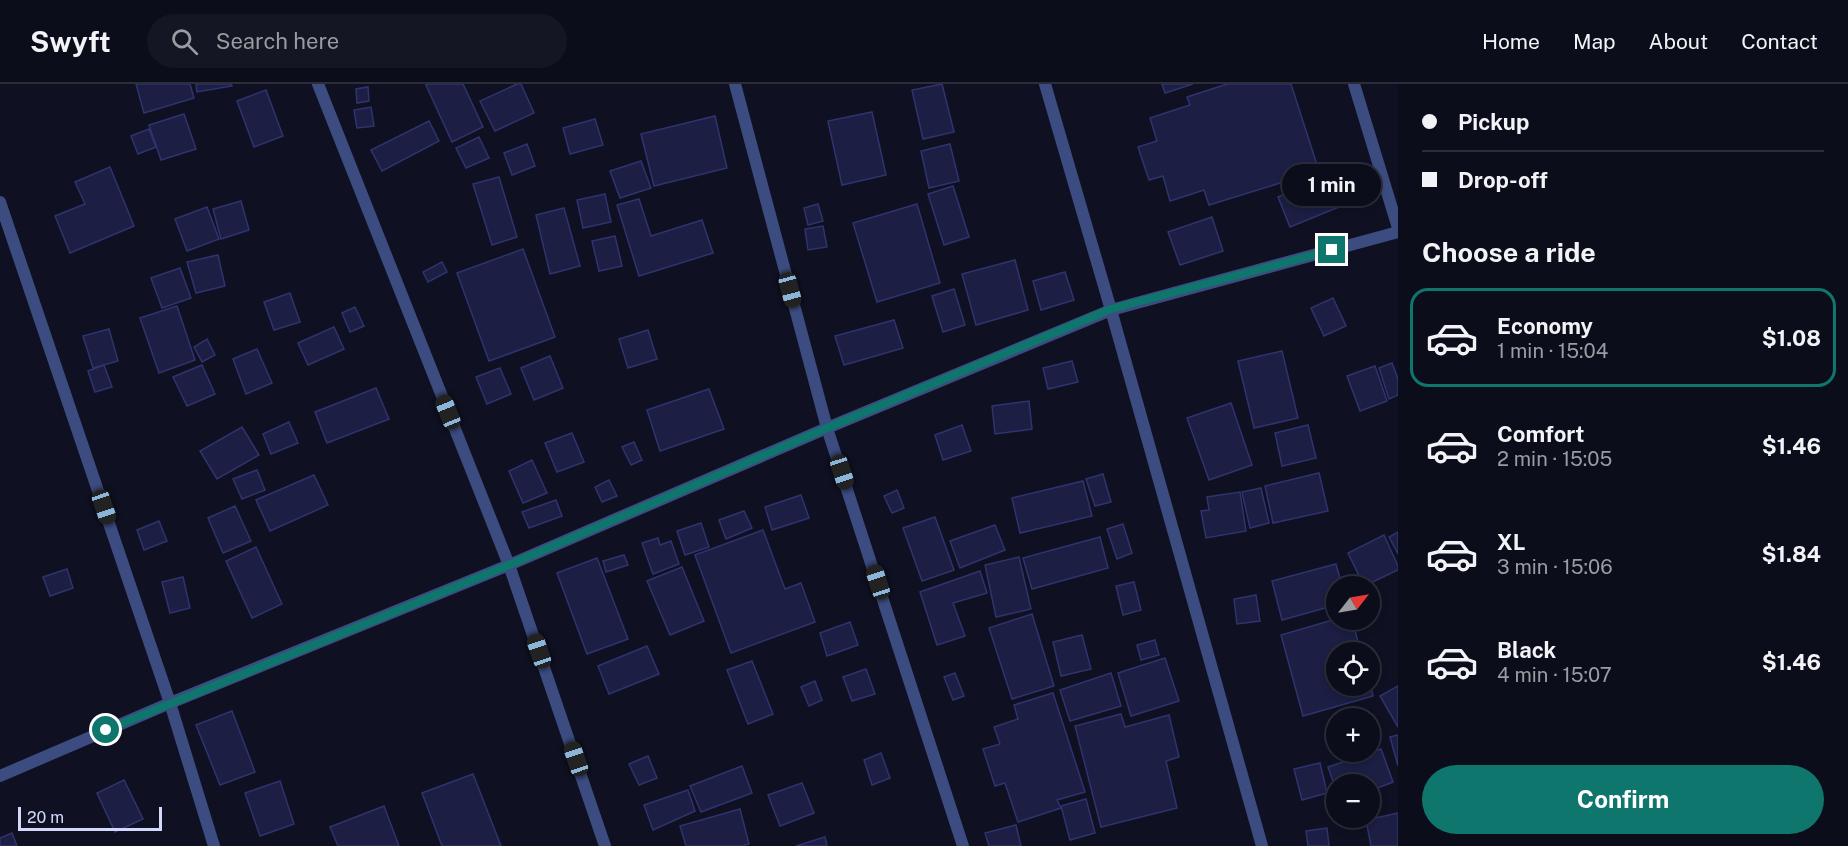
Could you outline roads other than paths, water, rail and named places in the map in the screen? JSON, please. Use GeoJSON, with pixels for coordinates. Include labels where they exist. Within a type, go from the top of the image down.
{"type":"FeatureCollection","features":[{"type":"Feature","properties":{"kind":"street"},"geometry":{"type":"LineString","coordinates":[[318,84],[509,565],[605,846]]}},
{"type":"Feature","properties":{"kind":"street"},"geometry":{"type":"LineString","coordinates":[[735,84],[827,428],[963,846]]}},
{"type":"Feature","properties":{"kind":"street"},"geometry":{"type":"LineString","coordinates":[[1045,84],[1111,309],[1262,846]]}},
{"type":"Feature","properties":{"kind":"street"},"geometry":{"type":"LineString","coordinates":[[0,776],[170,703],[509,565],[1111,309],[1398,230],[1354,84]]}},
{"type":"Feature","properties":{"kind":"street"},"geometry":{"type":"LineString","coordinates":[[0,202],[170,703],[214,846]]}}]}
